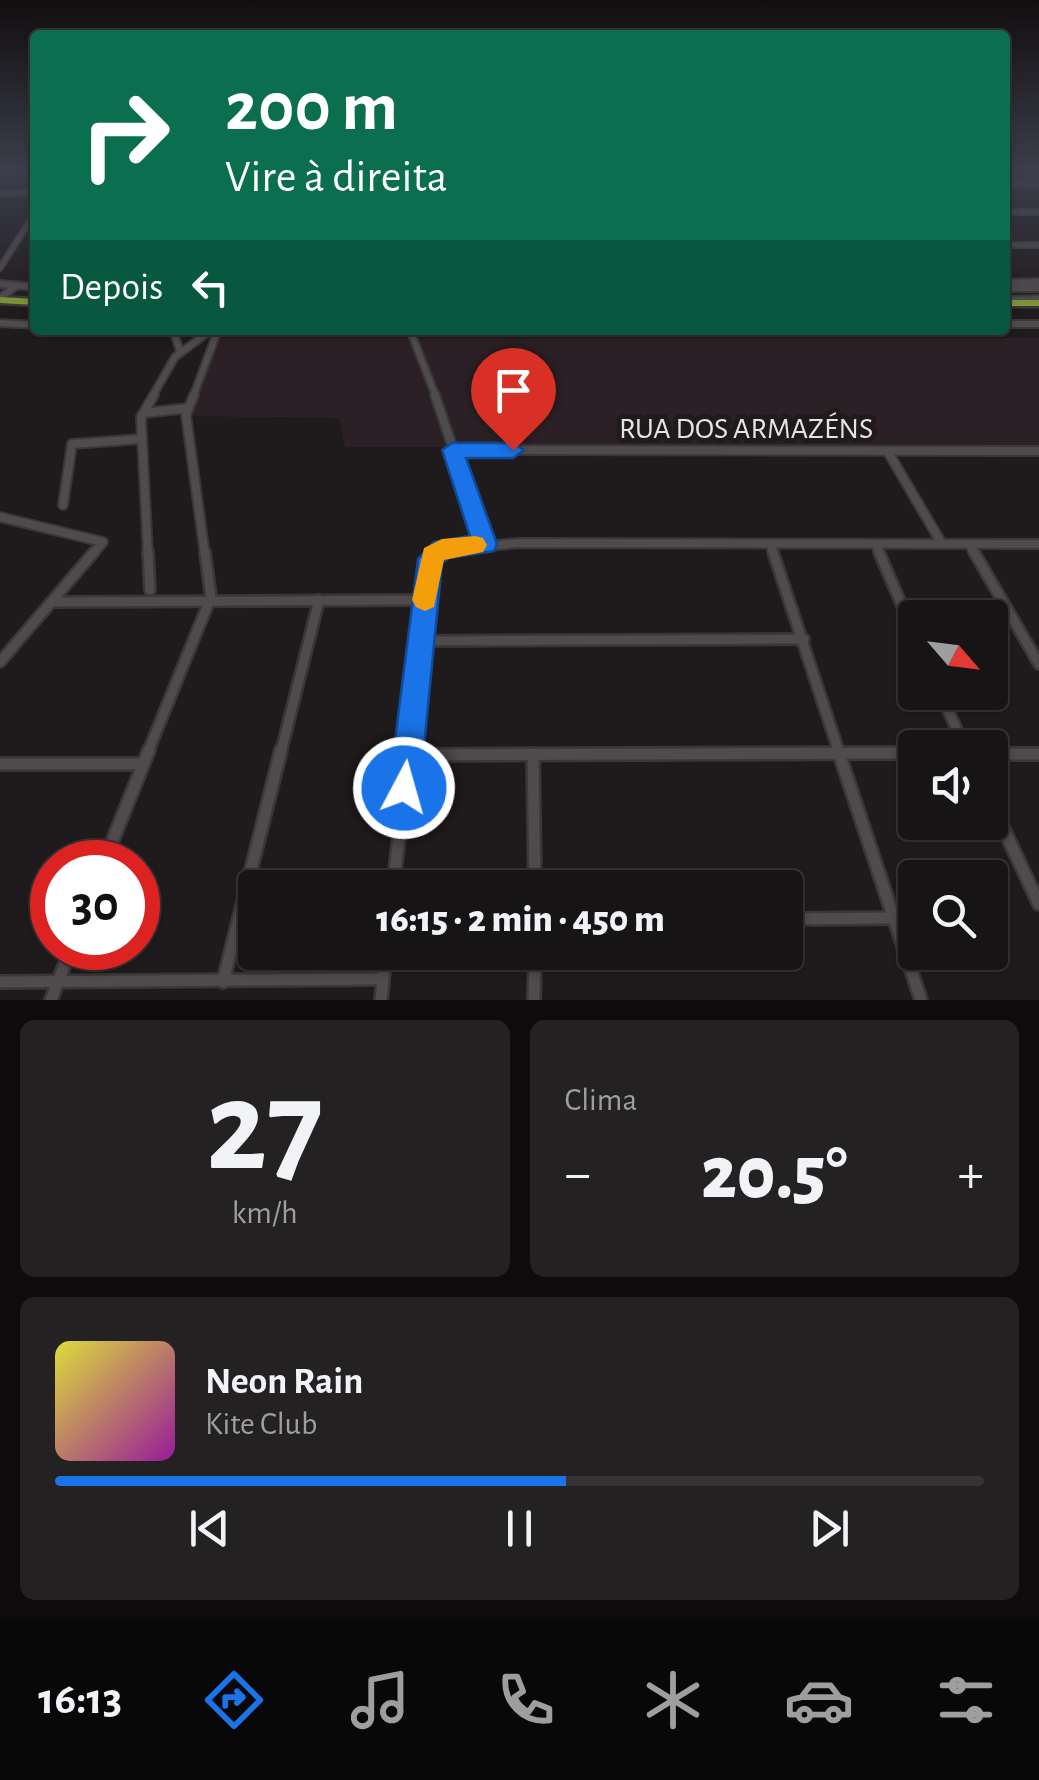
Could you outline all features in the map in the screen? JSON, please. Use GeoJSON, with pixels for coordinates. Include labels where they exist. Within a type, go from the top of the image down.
{"type":"FeatureCollection","features":[{"type":"Feature","properties":{"kind":"highway"},"geometry":{"type":"LineString","coordinates":[[0,301],[30,304]]}},
{"type":"Feature","properties":{"kind":"highway"},"geometry":{"type":"LineString","coordinates":[[1010,303],[1039,303]]}},
{"type":"Feature","properties":{"kind":"street"},"geometry":{"type":"LineString","coordinates":[[0,268],[30,221]]}},
{"type":"Feature","properties":{"kind":"street"},"geometry":{"type":"LineString","coordinates":[[1010,245],[1039,245]]}},
{"type":"Feature","properties":{"kind":"street"},"geometry":{"type":"LineString","coordinates":[[0,284],[30,287]]}},
{"type":"Feature","properties":{"kind":"street"},"geometry":{"type":"LineString","coordinates":[[1010,285],[1039,285]]}},
{"type":"Feature","properties":{"kind":"street"},"geometry":{"type":"LineString","coordinates":[[0,301],[16,286]]}},
{"type":"Feature","properties":{"kind":"street"},"geometry":{"type":"LineString","coordinates":[[0,322],[30,325]]}},
{"type":"Feature","properties":{"kind":"street"},"geometry":{"type":"LineString","coordinates":[[1010,324],[1039,324]]}},
{"type":"Feature","properties":{"kind":"street"},"geometry":{"type":"LineString","coordinates":[[175,335],[180,351]]}},
{"type":"Feature","properties":{"kind":"street"},"geometry":{"type":"LineString","coordinates":[[150,590],[141,439],[143,413],[180,351],[214,335]]}},
{"type":"Feature","properties":{"kind":"street"},"geometry":{"type":"LineString","coordinates":[[113,840],[209,602],[209,569],[186,426],[189,408],[217,335]]}},
{"type":"Feature","properties":{"kind":"street"},"geometry":{"type":"LineString","coordinates":[[413,335],[485,544]]}},
{"type":"Feature","properties":{"kind":"street"},"geometry":{"type":"LineString","coordinates":[[143,413],[189,408]]}},
{"type":"Feature","properties":{"kind":"street"},"geometry":{"type":"LineString","coordinates":[[63,505],[72,444],[141,439]]}},
{"type":"Feature","properties":{"kind":"street","name":"RUA DOS ARMAZÉNS"},"geometry":{"type":"LineString","coordinates":[[452,450],[1039,452]]}},
{"type":"Feature","properties":{"kind":"street"},"geometry":{"type":"LineString","coordinates":[[888,452],[942,544]]}},
{"type":"Feature","properties":{"kind":"street"},"geometry":{"type":"LineString","coordinates":[[0,662],[103,542],[3,521]]}},
{"type":"Feature","properties":{"kind":"street"},"geometry":{"type":"LineString","coordinates":[[396,870],[430,559],[436,550],[485,544],[1039,544]]}},
{"type":"Feature","properties":{"kind":"street"},"geometry":{"type":"LineString","coordinates":[[876,544],[900,600]]}},
{"type":"Feature","properties":{"kind":"street"},"geometry":{"type":"LineString","coordinates":[[968,544],[1038,661]]}},
{"type":"Feature","properties":{"kind":"street"},"geometry":{"type":"LineString","coordinates":[[771,546],[922,1000]]}},
{"type":"Feature","properties":{"kind":"street"},"geometry":{"type":"LineString","coordinates":[[223,982],[319,600]]}},
{"type":"Feature","properties":{"kind":"street"},"geometry":{"type":"LineString","coordinates":[[52,602],[425,600]]}},
{"type":"Feature","properties":{"kind":"street"},"geometry":{"type":"LineString","coordinates":[[420,641],[804,640]]}},
{"type":"Feature","properties":{"kind":"street"},"geometry":{"type":"LineString","coordinates":[[408,755],[898,753]]}},
{"type":"Feature","properties":{"kind":"street"},"geometry":{"type":"LineString","coordinates":[[533,754],[535,870]]}},
{"type":"Feature","properties":{"kind":"street"},"geometry":{"type":"LineString","coordinates":[[1008,754],[1039,754]]}},
{"type":"Feature","properties":{"kind":"street"},"geometry":{"type":"LineString","coordinates":[[0,764],[142,764]]}},
{"type":"Feature","properties":{"kind":"street"},"geometry":{"type":"LineString","coordinates":[[1008,838],[1039,904]]}},
{"type":"Feature","properties":{"kind":"street"},"geometry":{"type":"LineString","coordinates":[[803,919],[896,918]]}},
{"type":"Feature","properties":{"kind":"street"},"geometry":{"type":"LineString","coordinates":[[51,1000],[63,970]]}},
{"type":"Feature","properties":{"kind":"street"},"geometry":{"type":"LineString","coordinates":[[381,1000],[385,970]]}},
{"type":"Feature","properties":{"kind":"street"},"geometry":{"type":"LineString","coordinates":[[534,1000],[535,970]]}},
{"type":"Feature","properties":{"kind":"street"},"geometry":{"type":"LineString","coordinates":[[0,982],[384,980]]}},
{"type":"Feature","properties":{"kind":"shaded area"},"geometry":{"type":"Polygon","coordinates":[[[219,338],[1039,338],[1039,447],[345,447],[339,418],[188,416],[219,338]]]}},
{"type":"Feature","properties":{"kind":"slow traffic"},"geometry":{"type":"LineString","coordinates":[[425,600],[432,554],[442,548],[475,545]]}},
{"type":"Feature","properties":{"kind":"route"},"geometry":{"type":"LineString","coordinates":[[404,788],[430,559],[442,548],[485,544],[452,450],[513,450]]}}]}
